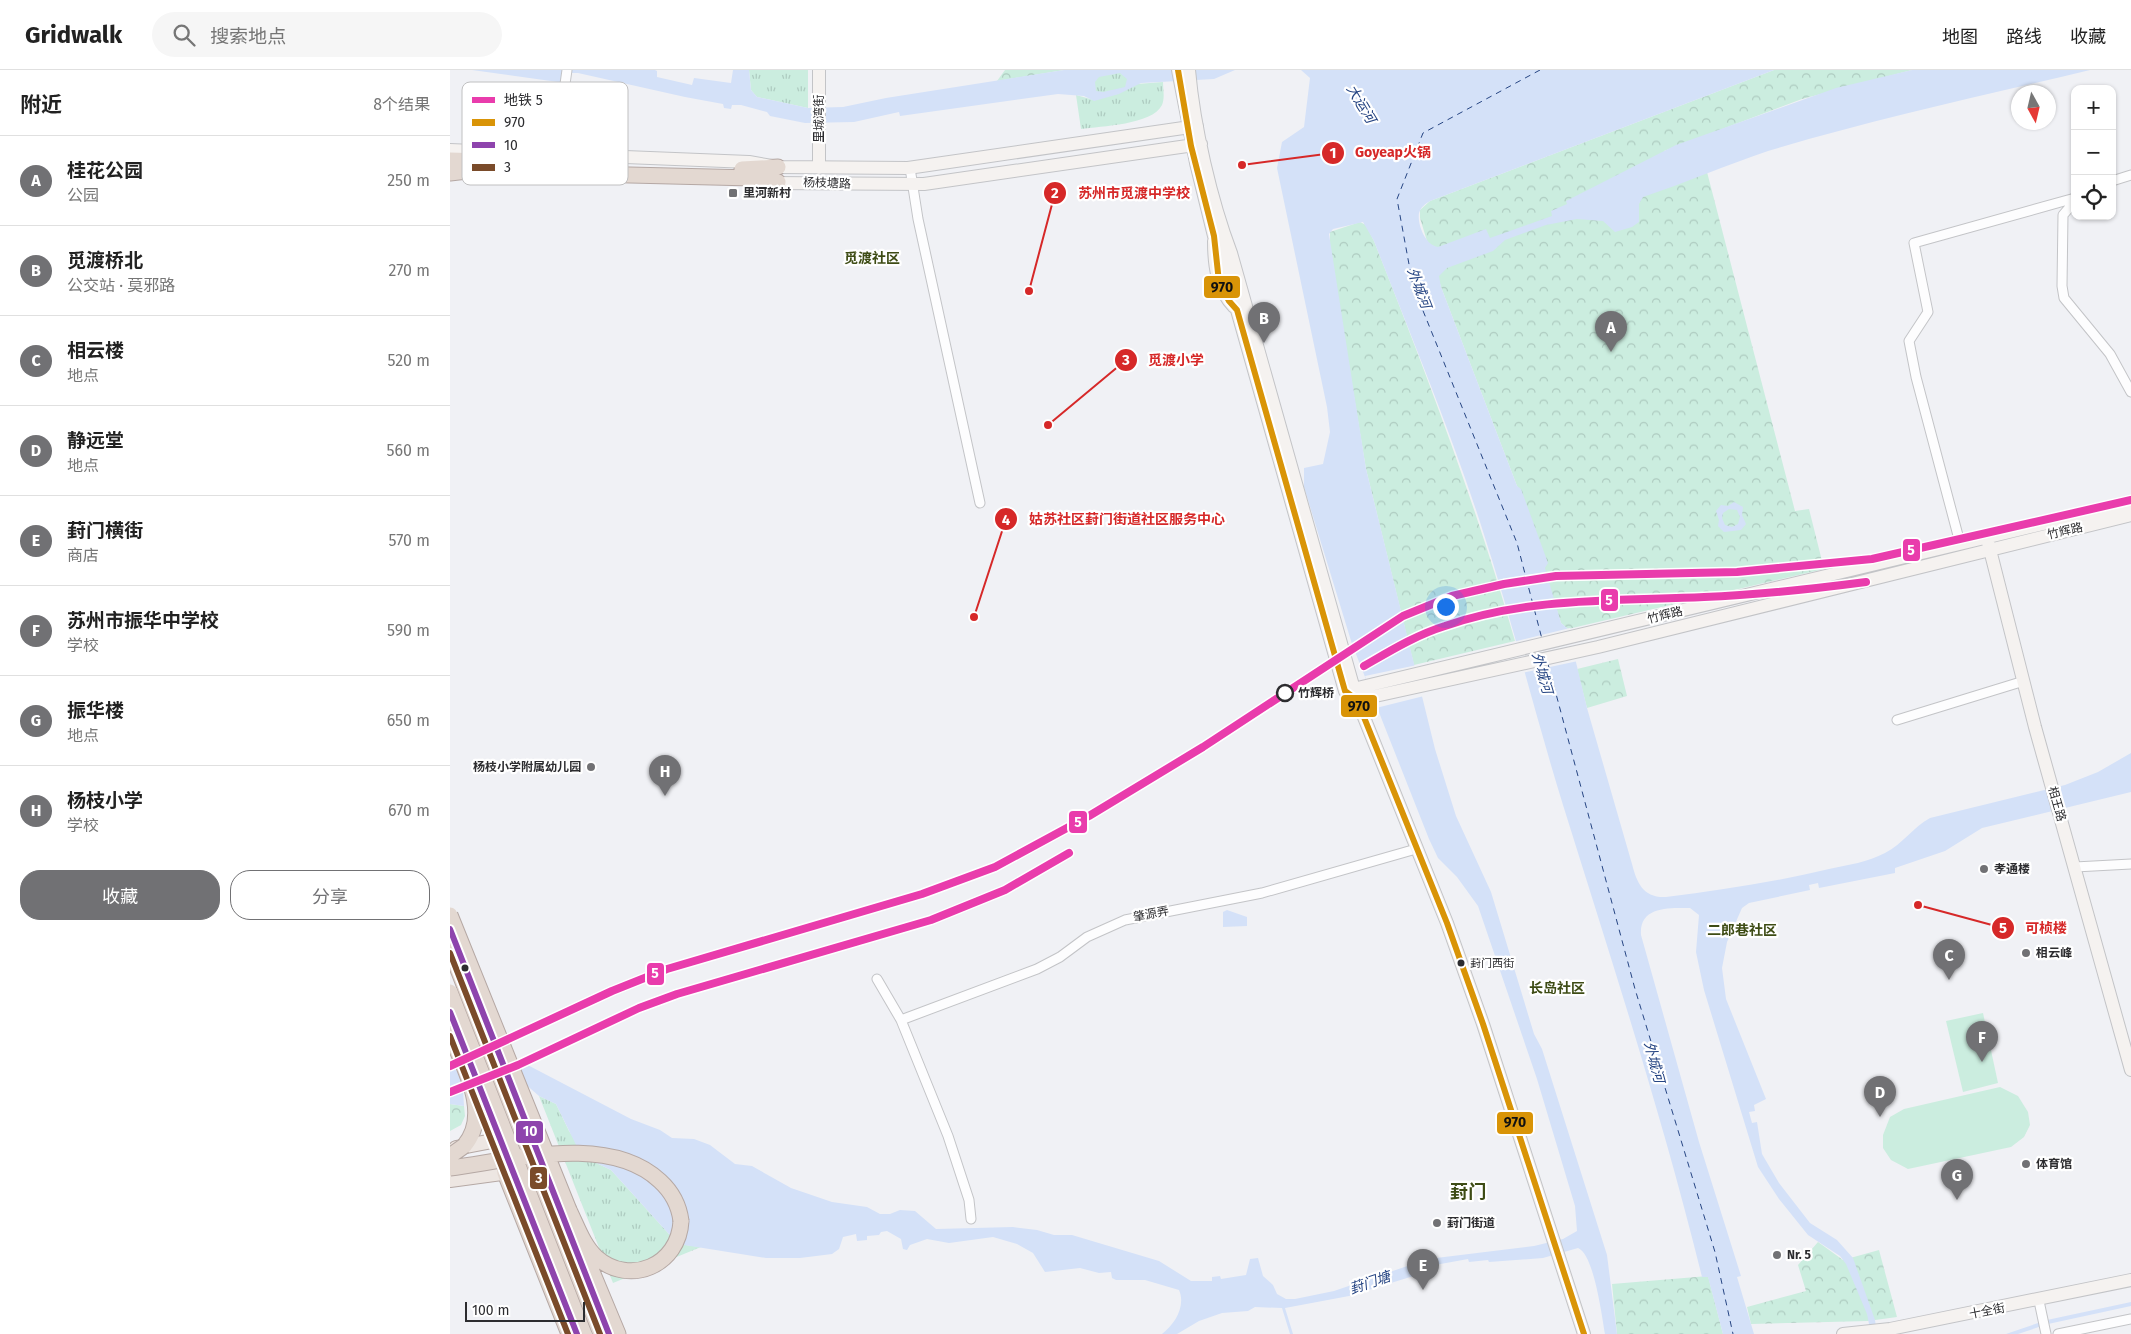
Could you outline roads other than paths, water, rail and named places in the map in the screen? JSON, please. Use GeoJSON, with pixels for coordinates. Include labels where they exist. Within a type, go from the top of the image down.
{"type":"FeatureCollection","features":[{"type":"Feature","properties":{"kind":"highway"},"geometry":{"type":"LineString","coordinates":[[628,166],[752,178],[778,175]]}},
{"type":"Feature","properties":{"kind":"highway"},"geometry":{"type":"LineString","coordinates":[[628,172],[708,173]]}},
{"type":"Feature","properties":{"kind":"highway"},"geometry":{"type":"LineString","coordinates":[[450,915],[547,1155],[550,1164],[565,1201],[587,1247],[596,1257],[610,1266],[625,1270],[637,1270],[662,1261],[678,1240],[680,1215],[672,1194],[649,1172],[621,1159],[597,1154],[572,1153],[550,1155],[541,1156],[532,1157],[450,1168]]}},
{"type":"Feature","properties":{"kind":"highway"},"geometry":{"type":"LineString","coordinates":[[450,949],[602,1334]]}},
{"type":"Feature","properties":{"kind":"highway"},"geometry":{"type":"LineString","coordinates":[[450,992],[584,1334]]}},
{"type":"Feature","properties":{"kind":"highway"},"geometry":{"type":"LineString","coordinates":[[450,1034],[474,1098],[476,1112],[475,1126],[469,1140],[450,1156]]}},
{"type":"Feature","properties":{"kind":"highway"},"geometry":{"type":"LineString","coordinates":[[500,1142],[509,1172],[570,1334]]}},
{"type":"Feature","properties":{"kind":"highway"},"geometry":{"type":"LineString","coordinates":[[568,1229],[587,1256],[618,1334]]}},
{"type":"Feature","properties":{"kind":"main road","name":"里城湾街"},"geometry":{"type":"LineString","coordinates":[[818,70],[819,168]]}},
{"type":"Feature","properties":{"kind":"main road"},"geometry":{"type":"LineString","coordinates":[[1178,70],[1185,85],[1214,236],[1219,282],[1229,301],[1237,310],[1352,693],[1446,923],[1483,1024],[1553,1232],[1584,1334]]}},
{"type":"Feature","properties":{"kind":"main road"},"geometry":{"type":"LineString","coordinates":[[1185,85],[1189,70]]}},
{"type":"Feature","properties":{"kind":"main road","name":"杨枝塘路"},"geometry":{"type":"LineString","coordinates":[[628,180],[754,185],[778,175],[819,168],[910,168],[1192,126]]}},
{"type":"Feature","properties":{"kind":"main road"},"geometry":{"type":"LineString","coordinates":[[1196,145],[1231,253],[1352,693]]}},
{"type":"Feature","properties":{"kind":"main road","name":"杨枝塘路"},"geometry":{"type":"LineString","coordinates":[[628,157],[749,162],[778,175],[913,185],[1196,145]]}},
{"type":"Feature","properties":{"kind":"main road","name":"竹辉路"},"geometry":{"type":"LineString","coordinates":[[1352,693],[1598,647],[2131,503]]}},
{"type":"Feature","properties":{"kind":"main road","name":"竹辉路"},"geometry":{"type":"LineString","coordinates":[[1370,691],[1594,632],[1960,543],[1988,542],[2131,515]]}},
{"type":"Feature","properties":{"kind":"main road","name":"相王路"},"geometry":{"type":"LineString","coordinates":[[1988,542],[2052,786],[2131,1070]]}},
{"type":"Feature","properties":{"kind":"main road"},"geometry":{"type":"LineString","coordinates":[[450,929],[609,1334]]}},
{"type":"Feature","properties":{"kind":"main road"},"geometry":{"type":"LineString","coordinates":[[450,1012],[500,1142]]}},
{"type":"Feature","properties":{"kind":"main road"},"geometry":{"type":"LineString","coordinates":[[450,1149],[500,1142],[530,1130]]}},
{"type":"Feature","properties":{"kind":"main road"},"geometry":{"type":"LineString","coordinates":[[450,1180],[509,1172],[542,1162]]}},
{"type":"Feature","properties":{"kind":"main road"},"geometry":{"type":"LineString","coordinates":[[509,1172],[519,1189],[577,1334]]}},
{"type":"Feature","properties":{"kind":"main road"},"geometry":{"type":"LineString","coordinates":[[519,1189],[548,1178]]}},
{"type":"Feature","properties":{"kind":"main road","name":"十全街"},"geometry":{"type":"LineString","coordinates":[[1843,1334],[1874,1332],[2039,1301],[2131,1280]]}},
{"type":"Feature","properties":{"kind":"street"},"geometry":{"type":"LineString","coordinates":[[910,168],[980,503]]}},
{"type":"Feature","properties":{"kind":"street"},"geometry":{"type":"LineString","coordinates":[[2116,180],[2131,175]]}},
{"type":"Feature","properties":{"kind":"street"},"geometry":{"type":"LineString","coordinates":[[1960,543],[1916,377],[1909,341],[1928,312],[1914,243],[2071,201]]}},
{"type":"Feature","properties":{"kind":"street"},"geometry":{"type":"LineString","coordinates":[[2071,205],[2063,215],[2062,286],[2064,298],[2110,354],[2131,392]]}},
{"type":"Feature","properties":{"kind":"street"},"geometry":{"type":"LineString","coordinates":[[1897,720],[2024,681]]}},
{"type":"Feature","properties":{"kind":"street","name":"肇源弄"},"geometry":{"type":"LineString","coordinates":[[902,1020],[1037,969],[1060,957],[1087,937],[1125,920],[1262,893],[1416,850]]}},
{"type":"Feature","properties":{"kind":"street"},"geometry":{"type":"LineString","coordinates":[[2075,867],[2131,864]]}},
{"type":"Feature","properties":{"kind":"street"},"geometry":{"type":"LineString","coordinates":[[877,979],[902,1020],[948,1136],[969,1200],[971,1219]]}},
{"type":"Feature","properties":{"kind":"street"},"geometry":{"type":"LineString","coordinates":[[2039,1301],[2045,1331]]}},
{"type":"Feature","properties":{"kind":"street"},"geometry":{"type":"LineString","coordinates":[[2058,1334],[2131,1319]]}},
{"type":"Feature","properties":{"kind":"water"},"geometry":{"type":"Polygon","coordinates":[[[472,70],[655,70],[657,71],[657,77],[692,85],[694,78],[731,83],[733,70],[749,70],[751,90],[757,97],[808,108],[843,107],[886,98],[1064,70],[1235,70],[1214,79],[1141,83],[1119,94],[1094,101],[1084,96],[1058,94],[900,116],[899,112],[854,122],[805,123],[770,116],[767,112],[741,105],[732,105],[731,109],[724,108],[723,104],[628,84],[628,82],[618,82],[578,73],[571,73],[570,82],[472,70]],[[1120,73],[1099,77],[1095,82],[1096,91],[1103,92],[1125,87],[1127,79],[1120,73]]]}},
{"type":"Feature","properties":{"kind":"water"},"geometry":{"type":"Polygon","coordinates":[[[1301,70],[1774,70],[1430,201],[1423,206],[1419,213],[1419,223],[1426,239],[1438,247],[1486,229],[1490,238],[1552,216],[1551,211],[1567,204],[1566,201],[1676,145],[1836,88],[1912,70],[2090,70],[2027,85],[2011,85],[2011,89],[1888,118],[1768,151],[1643,197],[1639,204],[1639,222],[1632,227],[1615,232],[1603,221],[1577,219],[1546,225],[1505,240],[1493,251],[1447,268],[1439,276],[1441,287],[1517,486],[1521,489],[1548,563],[1545,568],[1561,623],[1568,629],[1587,708],[1634,871],[1639,883],[1646,892],[1658,897],[1666,897],[1789,878],[1865,861],[1891,849],[1930,818],[2065,785],[2098,772],[2131,753],[2131,792],[1982,828],[1945,851],[1895,868],[1895,873],[1819,888],[1818,883],[1809,885],[1810,890],[1749,903],[1742,908],[1727,942],[1722,968],[1726,999],[1766,1099],[1754,1105],[1755,1111],[1749,1112],[1752,1123],[1757,1122],[1762,1154],[1779,1183],[1810,1223],[1837,1240],[1853,1258],[1875,1320],[1877,1334],[1871,1334],[1867,1314],[1846,1264],[1840,1256],[1808,1235],[1779,1199],[1758,1167],[1704,990],[1696,952],[1699,915],[1690,908],[1665,909],[1650,914],[1645,919],[1641,935],[1699,1142],[1741,1276],[1737,1277],[1754,1334],[1723,1334],[1708,1277],[1702,1277],[1654,1099],[1563,805],[1480,522],[1429,381],[1374,241],[1363,222],[1333,229],[1329,234],[1366,469],[1435,749],[1456,816],[1491,892],[1534,1034],[1542,1049],[1607,1255],[1617,1334],[1605,1334],[1593,1273],[1584,1253],[1578,1248],[1543,1258],[1489,1262],[1488,1260],[1469,1262],[1468,1259],[1435,1265],[1436,1269],[1349,1296],[1285,1308],[1293,1334],[1290,1334],[1282,1308],[1255,1307],[1248,1311],[1222,1313],[1199,1321],[1177,1334],[1162,1334],[1178,1314],[1181,1302],[1179,1290],[1145,1280],[1116,1280],[1112,1278],[1111,1272],[1099,1273],[1080,1268],[1045,1272],[1033,1253],[1017,1244],[993,1237],[949,1243],[927,1239],[910,1245],[907,1250],[903,1249],[901,1239],[887,1231],[881,1232],[879,1235],[867,1236],[867,1240],[857,1241],[856,1234],[843,1237],[839,1249],[832,1254],[800,1258],[766,1258],[678,1244],[611,1170],[588,1159],[578,1149],[556,1104],[539,1096],[516,1076],[463,1090],[464,1106],[450,1104],[450,1065],[457,1071],[506,1056],[518,1060],[631,1119],[660,1130],[672,1138],[694,1139],[710,1145],[735,1164],[752,1166],[791,1188],[832,1202],[867,1207],[880,1214],[890,1214],[900,1210],[915,1211],[936,1229],[1013,1227],[1037,1230],[1054,1235],[1072,1235],[1159,1261],[1191,1281],[1212,1281],[1212,1277],[1220,1276],[1221,1279],[1246,1275],[1250,1259],[1258,1258],[1263,1276],[1273,1285],[1277,1294],[1286,1299],[1334,1291],[1428,1259],[1534,1246],[1563,1239],[1577,1231],[1575,1206],[1537,1079],[1478,906],[1457,877],[1438,858],[1429,839],[1352,644],[1304,487],[1304,468],[1323,464],[1330,432],[1327,407],[1277,168],[1282,142],[1304,127],[1310,78],[1301,70]]]}},
{"type":"Feature","properties":{"kind":"water"},"geometry":{"type":"Polygon","coordinates":[[[1734,502],[1743,507],[1742,515],[1746,524],[1741,530],[1724,532],[1718,526],[1719,520],[1716,511],[1721,505],[1728,506],[1734,502]],[[1729,509],[1723,513],[1722,518],[1725,525],[1732,527],[1738,524],[1740,517],[1737,510],[1729,509]]]}},
{"type":"Feature","properties":{"kind":"water"},"geometry":{"type":"Polygon","coordinates":[[[1227,910],[1247,917],[1247,926],[1223,927],[1223,912],[1227,910]]]}},
{"type":"Feature","properties":{"kind":"water"},"geometry":{"type":"Polygon","coordinates":[[[2131,1302],[2131,1306],[2048,1324],[2018,1334],[2006,1334],[2047,1320],[2131,1302]]]}},
{"type":"Feature","properties":{"kind":"metro line","name":"5"},"geometry":{"type":"LineString","coordinates":[[450,1066],[612,991],[667,969],[922,894],[995,867],[1089,816],[1203,747],[1403,616],[1452,596],[1504,584],[1556,576],[1737,572],[1872,559],[2131,500]]}},
{"type":"Feature","properties":{"kind":"metro line","name":"5"},"geometry":{"type":"LineString","coordinates":[[1364,666],[1403,644],[1434,630],[1476,617],[1508,610],[1573,602],[1745,595],[1866,582]]}},
{"type":"Feature","properties":{"kind":"metro line","name":"5"},"geometry":{"type":"LineString","coordinates":[[450,1092],[518,1065],[639,1008],[677,994],[931,920],[1005,890],[1069,853]]}},
{"type":"Feature","properties":{"kind":"place","name":"Goyeap火锅"},"geometry":{"type":"Point","coordinates":[1242,165]}},
{"type":"Feature","properties":{"kind":"place","name":"里河新村"},"geometry":{"type":"Point","coordinates":[733,193]}},
{"type":"Feature","properties":{"kind":"place","name":"苏州市觅渡中学校"},"geometry":{"type":"Point","coordinates":[1029,291]}},
{"type":"Feature","properties":{"kind":"place","name":"觅渡桥北"},"geometry":{"type":"Point","coordinates":[1264,343]}},
{"type":"Feature","properties":{"kind":"place","name":"桂花公园"},"geometry":{"type":"Point","coordinates":[1611,352]}},
{"type":"Feature","properties":{"kind":"place","name":"觅渡小学"},"geometry":{"type":"Point","coordinates":[1048,425]}},
{"type":"Feature","properties":{"kind":"place","name":"姑苏社区葑门街道社区服务中心"},"geometry":{"type":"Point","coordinates":[974,617]}},
{"type":"Feature","properties":{"kind":"place","name":"竹辉桥"},"geometry":{"type":"Point","coordinates":[1285,693]}},
{"type":"Feature","properties":{"kind":"place","name":"杨枝小学附属幼儿园"},"geometry":{"type":"Point","coordinates":[591,767]}},
{"type":"Feature","properties":{"kind":"place","name":"杨枝小学"},"geometry":{"type":"Point","coordinates":[665,796]}},
{"type":"Feature","properties":{"kind":"place","name":"孝通楼"},"geometry":{"type":"Point","coordinates":[1984,869]}},
{"type":"Feature","properties":{"kind":"place","name":"可桢楼"},"geometry":{"type":"Point","coordinates":[1918,905]}},
{"type":"Feature","properties":{"kind":"place","name":"相云峰"},"geometry":{"type":"Point","coordinates":[2026,953]}},
{"type":"Feature","properties":{"kind":"place","name":"葑门西街"},"geometry":{"type":"Point","coordinates":[1461,963]}},
{"type":"Feature","properties":{"kind":"place","name":"相云楼"},"geometry":{"type":"Point","coordinates":[1949,980]}},
{"type":"Feature","properties":{"kind":"place","name":"苏州市振华中学校"},"geometry":{"type":"Point","coordinates":[1982,1062]}},
{"type":"Feature","properties":{"kind":"place","name":"静远堂"},"geometry":{"type":"Point","coordinates":[1880,1117]}},
{"type":"Feature","properties":{"kind":"place","name":"体育馆"},"geometry":{"type":"Point","coordinates":[2026,1164]}},
{"type":"Feature","properties":{"kind":"place","name":"振华楼"},"geometry":{"type":"Point","coordinates":[1957,1200]}},
{"type":"Feature","properties":{"kind":"place","name":"葑门街道"},"geometry":{"type":"Point","coordinates":[1437,1223]}},
{"type":"Feature","properties":{"kind":"place","name":"Nr. 5"},"geometry":{"type":"Point","coordinates":[1777,1255]}},
{"type":"Feature","properties":{"kind":"place","name":"葑门横街"},"geometry":{"type":"Point","coordinates":[1423,1290]}},
{"type":"Feature","properties":{"kind":"district","name":"觅渡社区"},"geometry":{"type":"Point","coordinates":[872,258]}},
{"type":"Feature","properties":{"kind":"district","name":"二郎巷社区"},"geometry":{"type":"Point","coordinates":[1742,930]}},
{"type":"Feature","properties":{"kind":"district","name":"长岛社区"},"geometry":{"type":"Point","coordinates":[1557,988]}},
{"type":"Feature","properties":{"kind":"district","name":"葑门"},"geometry":{"type":"Point","coordinates":[1468,1192]}},
{"type":"Feature","properties":{"kind":"water label","name":"大运河"},"geometry":{"type":"Point","coordinates":[1361,104]}},
{"type":"Feature","properties":{"kind":"water label","name":"外城河"},"geometry":{"type":"Point","coordinates":[1419,288]}},
{"type":"Feature","properties":{"kind":"water label","name":"外城河"},"geometry":{"type":"Point","coordinates":[1542,673]}},
{"type":"Feature","properties":{"kind":"water label","name":"外城河"},"geometry":{"type":"Point","coordinates":[1654,1062]}},
{"type":"Feature","properties":{"kind":"water label","name":"葑门塘"},"geometry":{"type":"Point","coordinates":[1370,1283]}}]}
